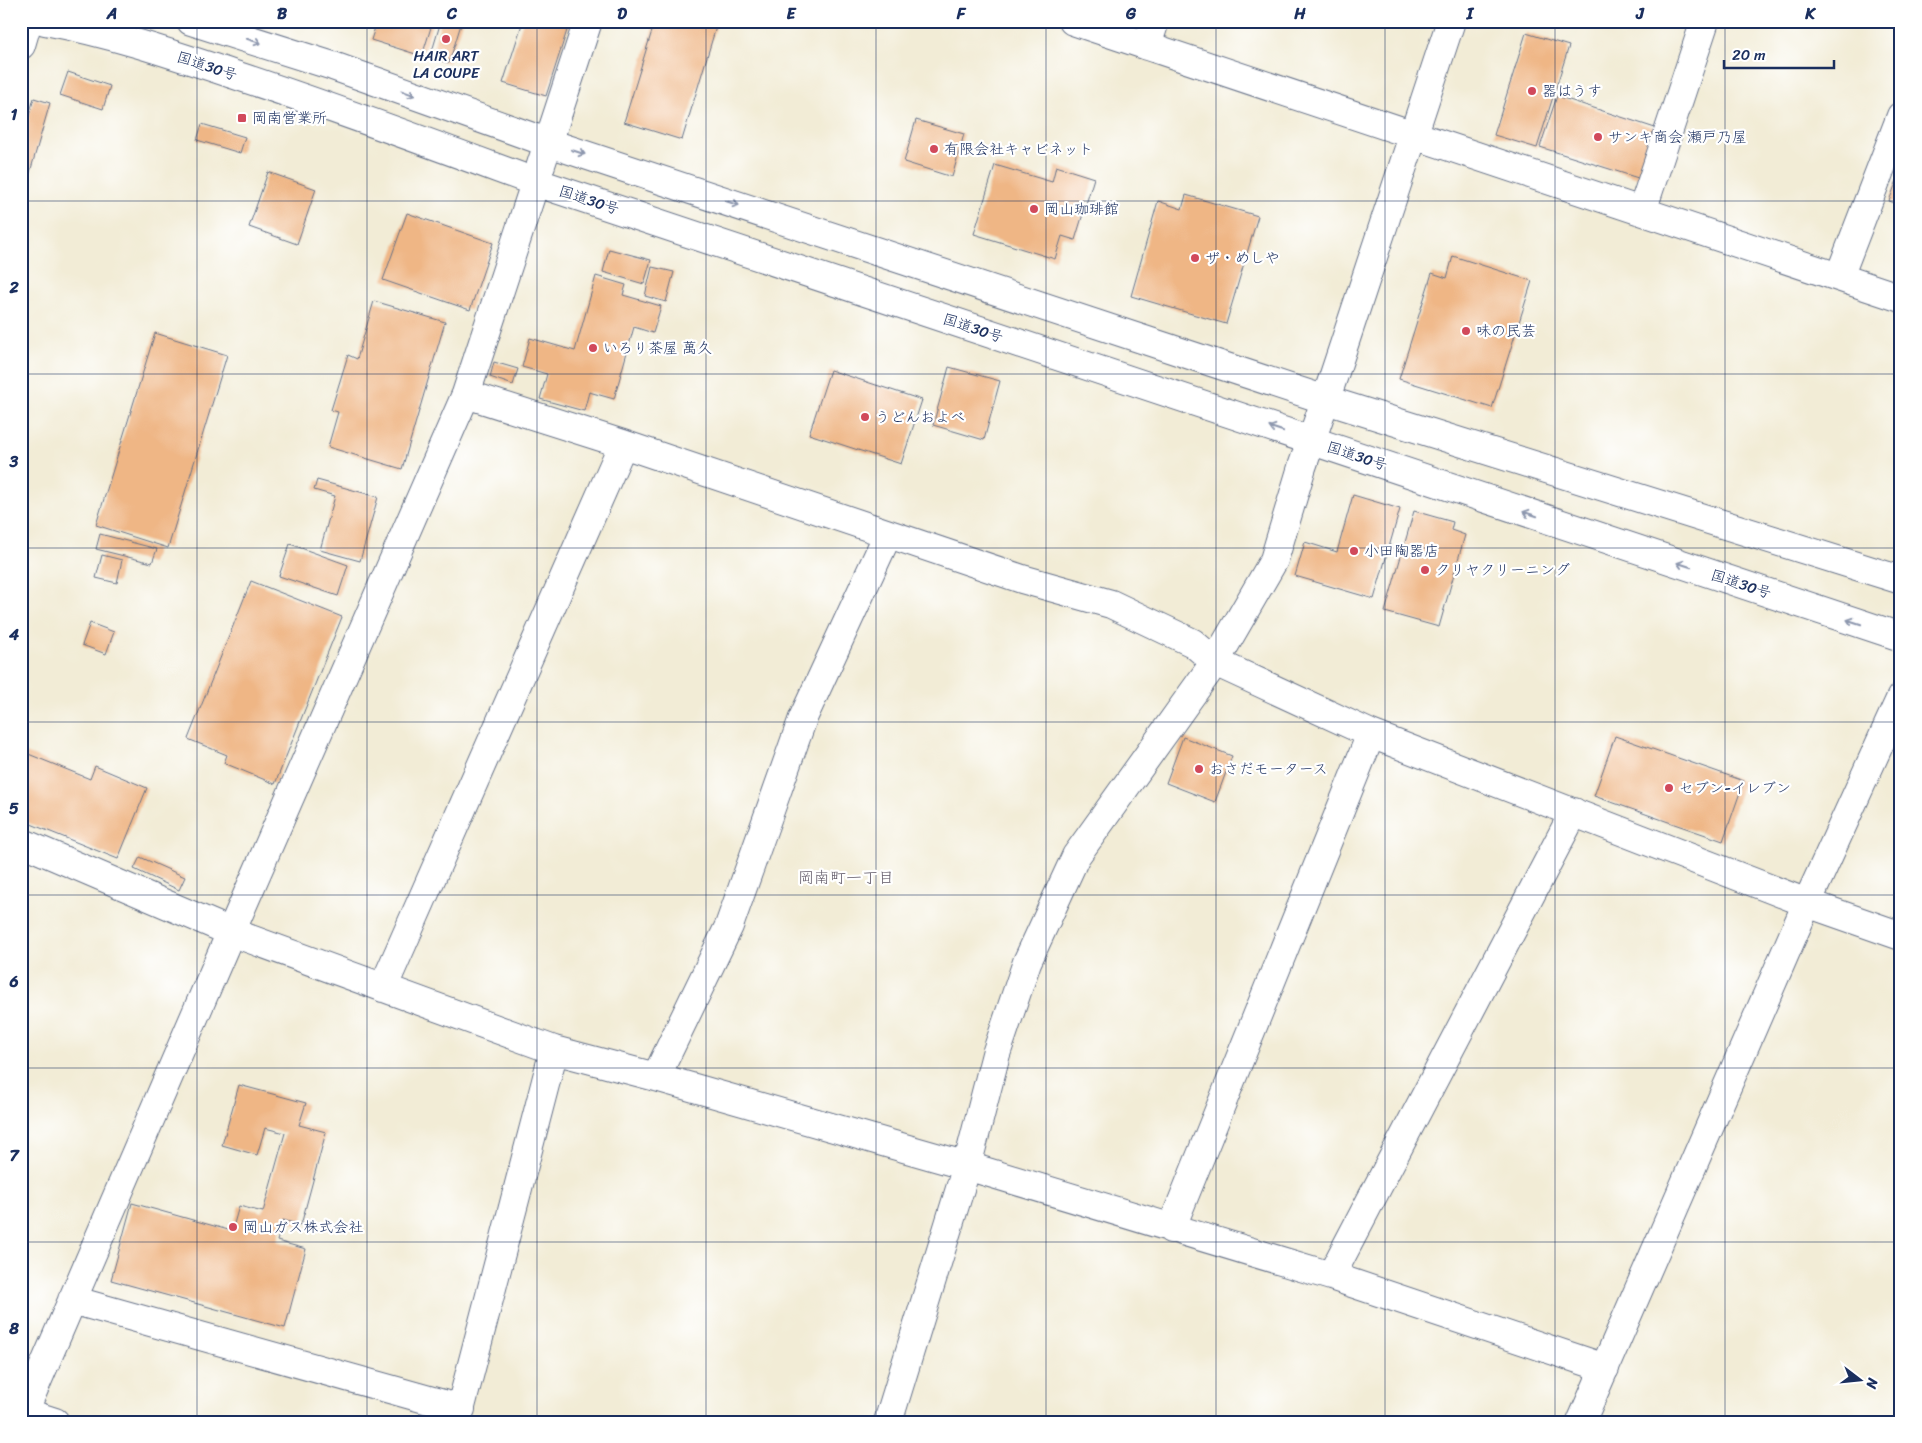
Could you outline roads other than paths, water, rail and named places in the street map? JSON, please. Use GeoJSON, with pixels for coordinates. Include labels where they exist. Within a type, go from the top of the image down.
{"type":"FeatureCollection","features":[{"type":"Feature","properties":{"kind":"main road"},"geometry":{"type":"LineString","coordinates":[[21,45],[28,21]]}},
{"type":"Feature","properties":{"kind":"main road","name":"国道30号"},"geometry":{"type":"LineString","coordinates":[[45,21],[72,26],[191,60],[326,105],[535,182],[1901,637]]}},
{"type":"Feature","properties":{"kind":"main road"},"geometry":{"type":"LineString","coordinates":[[190,21],[334,66],[549,143],[1326,400],[1901,580]]}},
{"type":"Feature","properties":{"kind":"main road"},"geometry":{"type":"LineString","coordinates":[[55,1422],[22,1412],[466,394],[588,21]]}},
{"type":"Feature","properties":{"kind":"main road"},"geometry":{"type":"LineString","coordinates":[[1074,21],[1151,34],[1413,134],[1901,298]]}},
{"type":"Feature","properties":{"kind":"main road"},"geometry":{"type":"LineString","coordinates":[[888,1422],[967,1166],[996,1054],[1027,962],[1076,856],[1215,662],[1274,560],[1450,21]]}},
{"type":"Feature","properties":{"kind":"main road"},"geometry":{"type":"LineString","coordinates":[[1642,211],[1705,21]]}},
{"type":"Feature","properties":{"kind":"main road"},"geometry":{"type":"LineString","coordinates":[[1839,277],[1901,116]]}},
{"type":"Feature","properties":{"kind":"main road"},"geometry":{"type":"LineString","coordinates":[[466,394],[623,444],[1022,579],[1111,604],[1193,643],[1215,662],[1371,734],[1807,903],[1901,936]]}},
{"type":"Feature","properties":{"kind":"main road"},"geometry":{"type":"LineString","coordinates":[[383,988],[623,444]]}},
{"type":"Feature","properties":{"kind":"main road"},"geometry":{"type":"LineString","coordinates":[[656,1077],[729,926],[803,718],[888,534]]}},
{"type":"Feature","properties":{"kind":"main road"},"geometry":{"type":"LineString","coordinates":[[1581,1422],[1807,903],[1901,697]]}},
{"type":"Feature","properties":{"kind":"main road"},"geometry":{"type":"LineString","coordinates":[[1171,1229],[1371,734]]}},
{"type":"Feature","properties":{"kind":"main road"},"geometry":{"type":"LineString","coordinates":[[1331,1276],[1574,812]]}},
{"type":"Feature","properties":{"kind":"main road"},"geometry":{"type":"LineString","coordinates":[[21,842],[231,932],[554,1050],[656,1077],[967,1166],[1331,1276],[1605,1368]]}},
{"type":"Feature","properties":{"kind":"main road"},"geometry":{"type":"LineString","coordinates":[[72,1300],[459,1415],[554,1050]]}},
{"type":"Feature","properties":{"kind":"place","name":"HAIR ART LA COUPE"},"geometry":{"type":"Point","coordinates":[446,39]}},
{"type":"Feature","properties":{"kind":"place","name":"器はうす"},"geometry":{"type":"Point","coordinates":[1532,91]}},
{"type":"Feature","properties":{"kind":"place","name":"岡南営業所"},"geometry":{"type":"Point","coordinates":[242,118]}},
{"type":"Feature","properties":{"kind":"place","name":"サンキ商会 瀬戸乃屋"},"geometry":{"type":"Point","coordinates":[1598,137]}},
{"type":"Feature","properties":{"kind":"place","name":"有限会社キャビネット"},"geometry":{"type":"Point","coordinates":[934,149]}},
{"type":"Feature","properties":{"kind":"place","name":"岡山珈琲館"},"geometry":{"type":"Point","coordinates":[1034,209]}},
{"type":"Feature","properties":{"kind":"place","name":"ザ・めしや"},"geometry":{"type":"Point","coordinates":[1195,258]}},
{"type":"Feature","properties":{"kind":"place","name":"味の民芸"},"geometry":{"type":"Point","coordinates":[1466,331]}},
{"type":"Feature","properties":{"kind":"place","name":"いろり茶屋 萬久"},"geometry":{"type":"Point","coordinates":[593,348]}},
{"type":"Feature","properties":{"kind":"place","name":"うどんおよべ"},"geometry":{"type":"Point","coordinates":[865,417]}},
{"type":"Feature","properties":{"kind":"place","name":"小田陶器店"},"geometry":{"type":"Point","coordinates":[1354,551]}},
{"type":"Feature","properties":{"kind":"place","name":"クリヤクリーニング"},"geometry":{"type":"Point","coordinates":[1425,570]}},
{"type":"Feature","properties":{"kind":"place","name":"おさだモータース"},"geometry":{"type":"Point","coordinates":[1199,769]}},
{"type":"Feature","properties":{"kind":"place","name":"セブン-イレブン"},"geometry":{"type":"Point","coordinates":[1669,788]}},
{"type":"Feature","properties":{"kind":"place","name":"岡山ガス株式会社"},"geometry":{"type":"Point","coordinates":[233,1227]}},
{"type":"Feature","properties":{"kind":"district","name":"岡南町一丁目"},"geometry":{"type":"Point","coordinates":[846,877]}}]}
